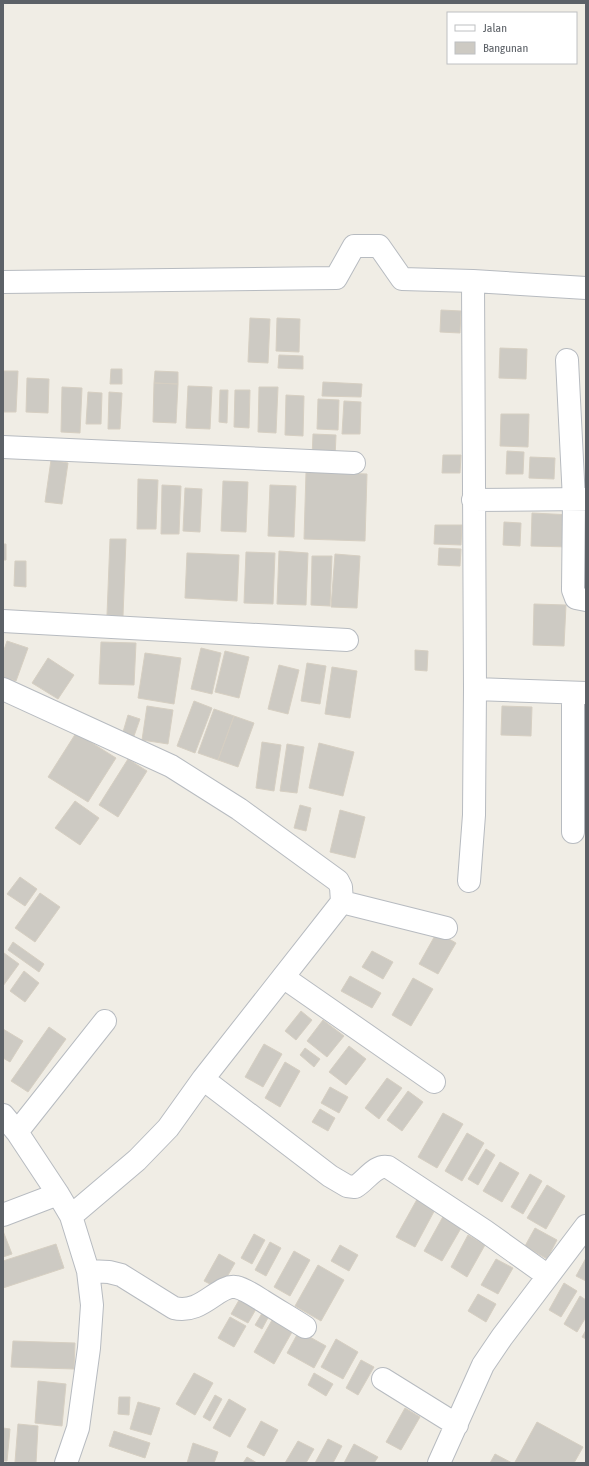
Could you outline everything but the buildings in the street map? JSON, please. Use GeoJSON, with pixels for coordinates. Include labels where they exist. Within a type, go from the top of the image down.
{"type":"FeatureCollection","features":[{"type":"Feature","properties":{"kind":"street"},"geometry":{"type":"LineString","coordinates":[[3,282],[336,278],[354,246],[379,246],[402,279],[473,281],[586,288]]}},
{"type":"Feature","properties":{"kind":"street"},"geometry":{"type":"LineString","coordinates":[[469,881],[474,815],[475,689],[473,281]]}},
{"type":"Feature","properties":{"kind":"street"},"geometry":{"type":"LineString","coordinates":[[567,360],[577,396],[580,500],[573,590],[576,598],[586,600]]}},
{"type":"Feature","properties":{"kind":"street"},"geometry":{"type":"LineString","coordinates":[[3,447],[354,463]]}},
{"type":"Feature","properties":{"kind":"street"},"geometry":{"type":"LineString","coordinates":[[473,500],[580,500]]}},
{"type":"Feature","properties":{"kind":"street"},"geometry":{"type":"LineString","coordinates":[[3,621],[347,640]]}},
{"type":"Feature","properties":{"kind":"street"},"geometry":{"type":"LineString","coordinates":[[3,688],[171,766],[239,809],[338,881],[341,887],[342,902],[163,1133],[137,1160],[71,1216]]}},
{"type":"Feature","properties":{"kind":"street"},"geometry":{"type":"LineString","coordinates":[[475,689],[579,693],[573,832]]}},
{"type":"Feature","properties":{"kind":"street"},"geometry":{"type":"LineString","coordinates":[[342,902],[446,928]]}},
{"type":"Feature","properties":{"kind":"street"},"geometry":{"type":"LineString","coordinates":[[283,977],[434,1082]]}},
{"type":"Feature","properties":{"kind":"street"},"geometry":{"type":"LineString","coordinates":[[17,1132],[105,1021]]}},
{"type":"Feature","properties":{"kind":"street"},"geometry":{"type":"LineString","coordinates":[[204,1079],[342,1184],[355,1187],[367,1179],[377,1168],[384,1166],[388,1167],[485,1231],[548,1276]]}},
{"type":"Feature","properties":{"kind":"street"},"geometry":{"type":"LineString","coordinates":[[3,1115],[17,1132],[71,1216],[88,1271],[92,1305],[89,1348],[78,1428],[66,1463]]}},
{"type":"Feature","properties":{"kind":"street"},"geometry":{"type":"LineString","coordinates":[[4,1214],[58,1194]]}},
{"type":"Feature","properties":{"kind":"street"},"geometry":{"type":"LineString","coordinates":[[439,1463],[484,1365],[502,1337],[586,1226]]}},
{"type":"Feature","properties":{"kind":"street"},"geometry":{"type":"LineString","coordinates":[[88,1271],[110,1272],[121,1275],[174,1308],[181,1310],[190,1309],[225,1289],[236,1287],[252,1294],[305,1327]]}},
{"type":"Feature","properties":{"kind":"street"},"geometry":{"type":"LineString","coordinates":[[383,1379],[456,1425]]}}]}
